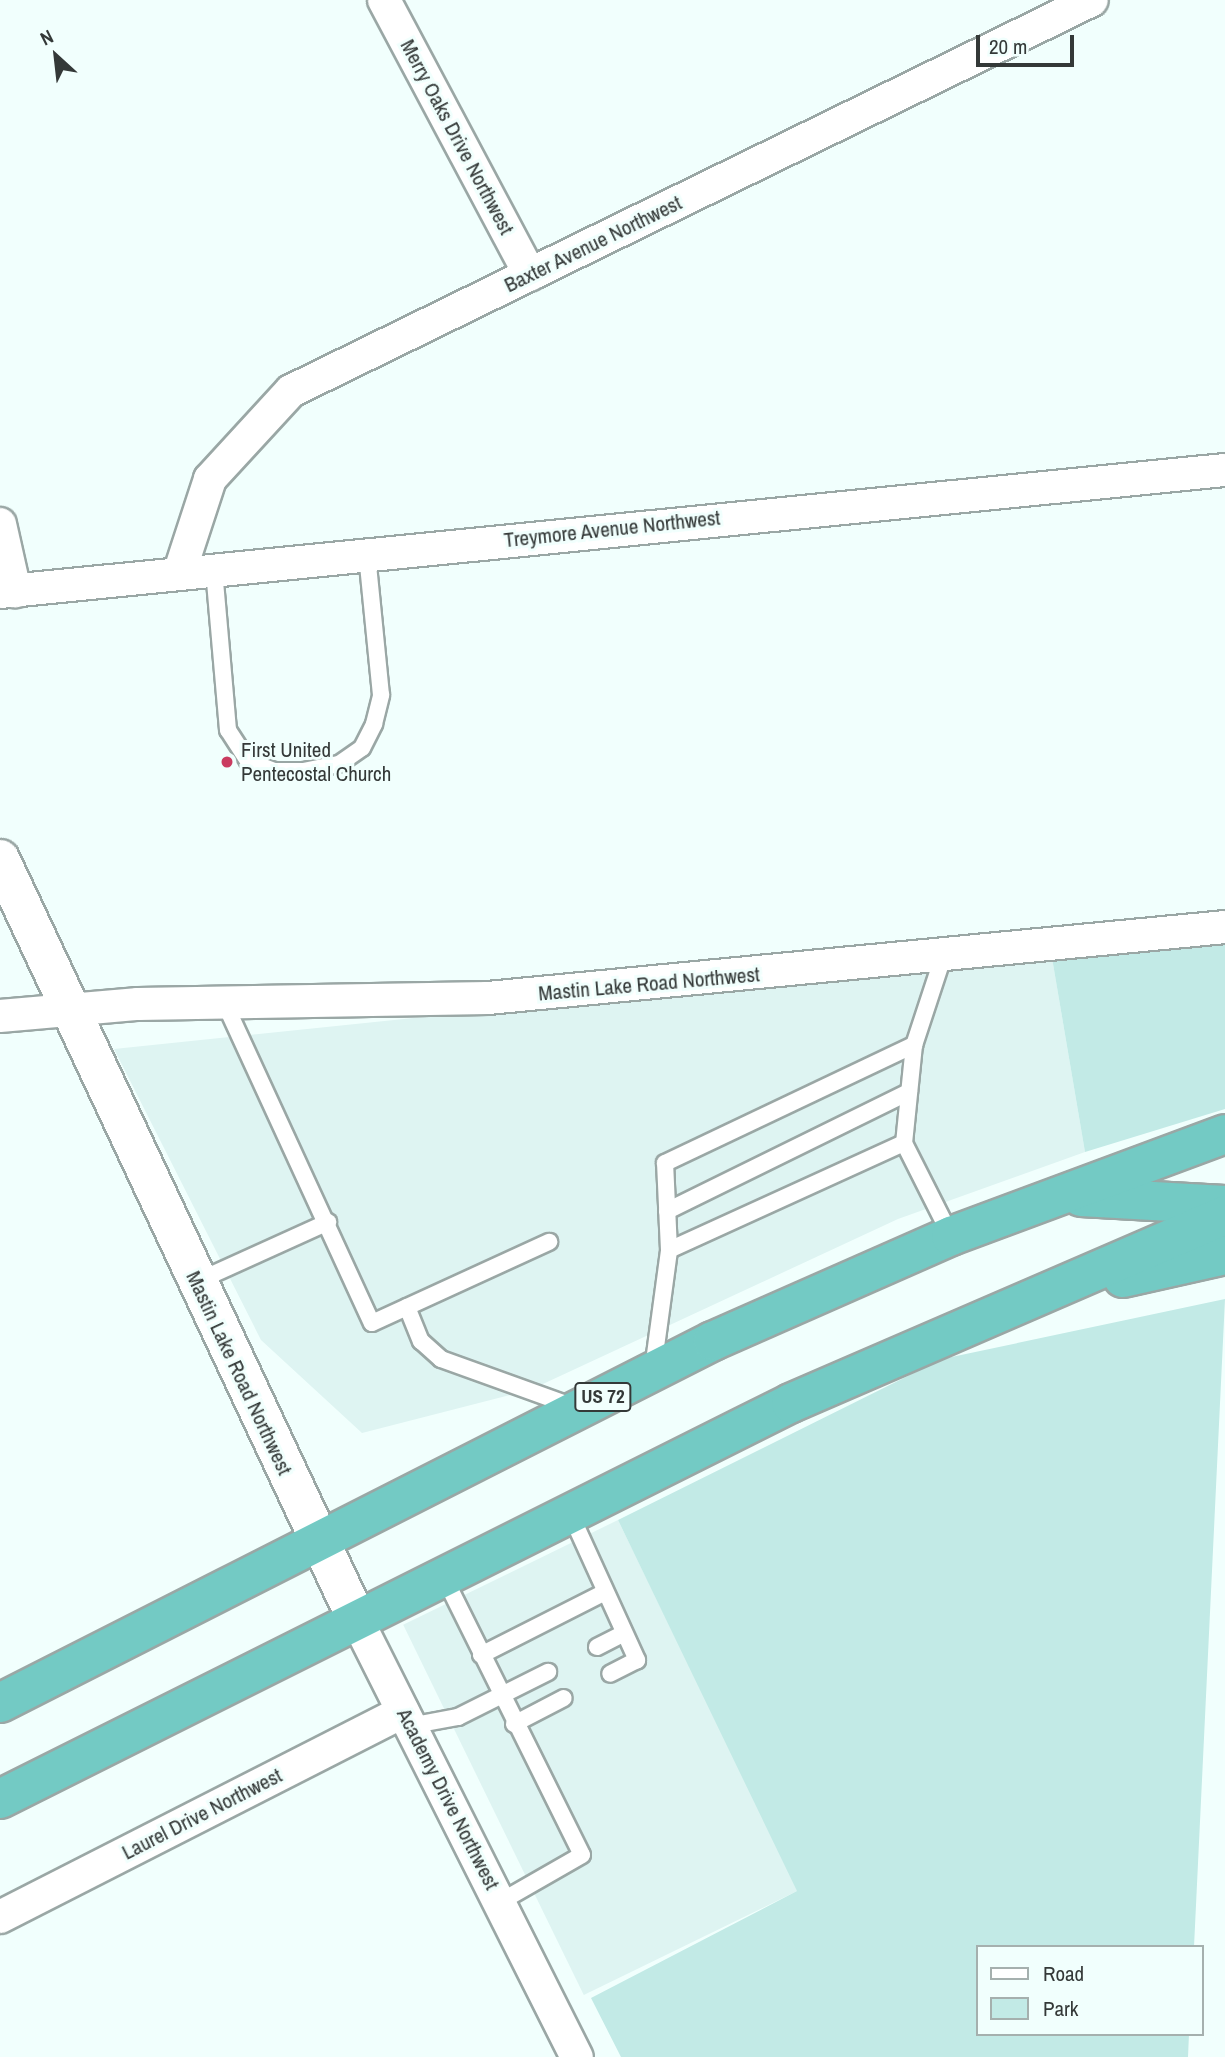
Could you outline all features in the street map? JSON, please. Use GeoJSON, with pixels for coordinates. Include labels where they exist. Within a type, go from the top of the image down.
{"type":"FeatureCollection","features":[{"type":"Feature","properties":{"kind":"highway","name":"US 72"},"geometry":{"type":"LineString","coordinates":[[0,1703],[653,1372],[951,1236],[1225,1134]]}},
{"type":"Feature","properties":{"kind":"highway"},"geometry":{"type":"LineString","coordinates":[[1046,1200],[1150,1196],[1225,1205]]}},
{"type":"Feature","properties":{"kind":"highway"},"geometry":{"type":"LineString","coordinates":[[0,1799],[570,1513],[976,1320],[1225,1215]]}},
{"type":"Feature","properties":{"kind":"highway"},"geometry":{"type":"LineString","coordinates":[[976,1320],[1225,1255]]}},
{"type":"Feature","properties":{"kind":"street","name":"Merry Oaks Drive Northwest"},"geometry":{"type":"LineString","coordinates":[[384,0],[530,275]]}},
{"type":"Feature","properties":{"kind":"street","name":"Baxter Avenue Northwest"},"geometry":{"type":"LineString","coordinates":[[179,574],[210,479],[291,391],[1092,0]]}},
{"type":"Feature","properties":{"kind":"street","name":"Treymore Avenue Northwest"},"geometry":{"type":"LineString","coordinates":[[7,592],[1225,470]]}},
{"type":"Feature","properties":{"kind":"street"},"geometry":{"type":"LineString","coordinates":[[0,524],[7,592]]}},
{"type":"Feature","properties":{"kind":"street","name":"Mastin Lake Road Northwest"},"geometry":{"type":"LineString","coordinates":[[0,859],[318,1542]]}},
{"type":"Feature","properties":{"kind":"street","name":"Mastin Lake Road Northwest"},"geometry":{"type":"LineString","coordinates":[[72,1014],[138,1004],[226,1006],[488,998],[1225,927]]}},
{"type":"Feature","properties":{"kind":"street"},"geometry":{"type":"LineString","coordinates":[[0,1016],[72,1014]]}},
{"type":"Feature","properties":{"kind":"street","name":"Academy Drive Northwest"},"geometry":{"type":"LineString","coordinates":[[318,1542],[577,2057]]}},
{"type":"Feature","properties":{"kind":"street","name":"Laurel Drive Northwest"},"geometry":{"type":"LineString","coordinates":[[0,1917],[406,1719]]}},
{"type":"Feature","properties":{"kind":"lane"},"geometry":{"type":"LineString","coordinates":[[214,570],[228,730],[248,761],[274,771],[303,771],[339,764],[362,748],[374,724],[381,695],[367,554]]}},
{"type":"Feature","properties":{"kind":"lane"},"geometry":{"type":"LineString","coordinates":[[944,954],[914,1045],[904,1143],[951,1236]]}},
{"type":"Feature","properties":{"kind":"lane"},"geometry":{"type":"LineString","coordinates":[[226,1006],[328,1222],[372,1323],[549,1242]]}},
{"type":"Feature","properties":{"kind":"lane"},"geometry":{"type":"LineString","coordinates":[[653,1372],[669,1250],[665,1163],[914,1045]]}},
{"type":"Feature","properties":{"kind":"lane"},"geometry":{"type":"LineString","coordinates":[[667,1210],[909,1092]]}},
{"type":"Feature","properties":{"kind":"lane"},"geometry":{"type":"LineString","coordinates":[[669,1250],[904,1143]]}},
{"type":"Feature","properties":{"kind":"lane"},"geometry":{"type":"LineString","coordinates":[[196,1282],[328,1222]]}},
{"type":"Feature","properties":{"kind":"lane"},"geometry":{"type":"LineString","coordinates":[[407,1307],[421,1341],[441,1359],[580,1409]]}},
{"type":"Feature","properties":{"kind":"lane"},"geometry":{"type":"LineString","coordinates":[[570,1513],[637,1660],[610,1674]]}},
{"type":"Feature","properties":{"kind":"lane"},"geometry":{"type":"LineString","coordinates":[[444,1577],[503,1696],[514,1724],[582,1855],[500,1902]]}},
{"type":"Feature","properties":{"kind":"lane"},"geometry":{"type":"LineString","coordinates":[[481,1655],[606,1592]]}},
{"type":"Feature","properties":{"kind":"lane"},"geometry":{"type":"LineString","coordinates":[[597,1647],[624,1633]]}},
{"type":"Feature","properties":{"kind":"lane"},"geometry":{"type":"LineString","coordinates":[[406,1719],[458,1717],[548,1672]]}},
{"type":"Feature","properties":{"kind":"lane"},"geometry":{"type":"LineString","coordinates":[[514,1724],[564,1698]]}},
{"type":"Feature","properties":{"kind":"shaded area"},"geometry":{"type":"Polygon","coordinates":[[[1051,952],[1085,1152],[898,1219],[530,1390],[362,1433],[261,1340],[114,1049],[1051,952]]]}},
{"type":"Feature","properties":{"kind":"shaded area"},"geometry":{"type":"Polygon","coordinates":[[[618,1520],[799,1890],[584,1995],[403,1625],[618,1520]]]}},
{"type":"Feature","properties":{"kind":"green space"},"geometry":{"type":"Polygon","coordinates":[[[1225,934],[1225,1109],[1085,1152],[1051,952],[1225,934]]]}},
{"type":"Feature","properties":{"kind":"green space"},"geometry":{"type":"Polygon","coordinates":[[[1225,1299],[1194,1945],[976,1945],[976,2036],[1189,2036],[1188,2057],[621,2057],[591,1998],[797,1891],[618,1520],[942,1359],[1225,1299]]]}},
{"type":"Feature","properties":{"kind":"place","name":"First United Pentecostal Church"},"geometry":{"type":"Point","coordinates":[227,762]}}]}
